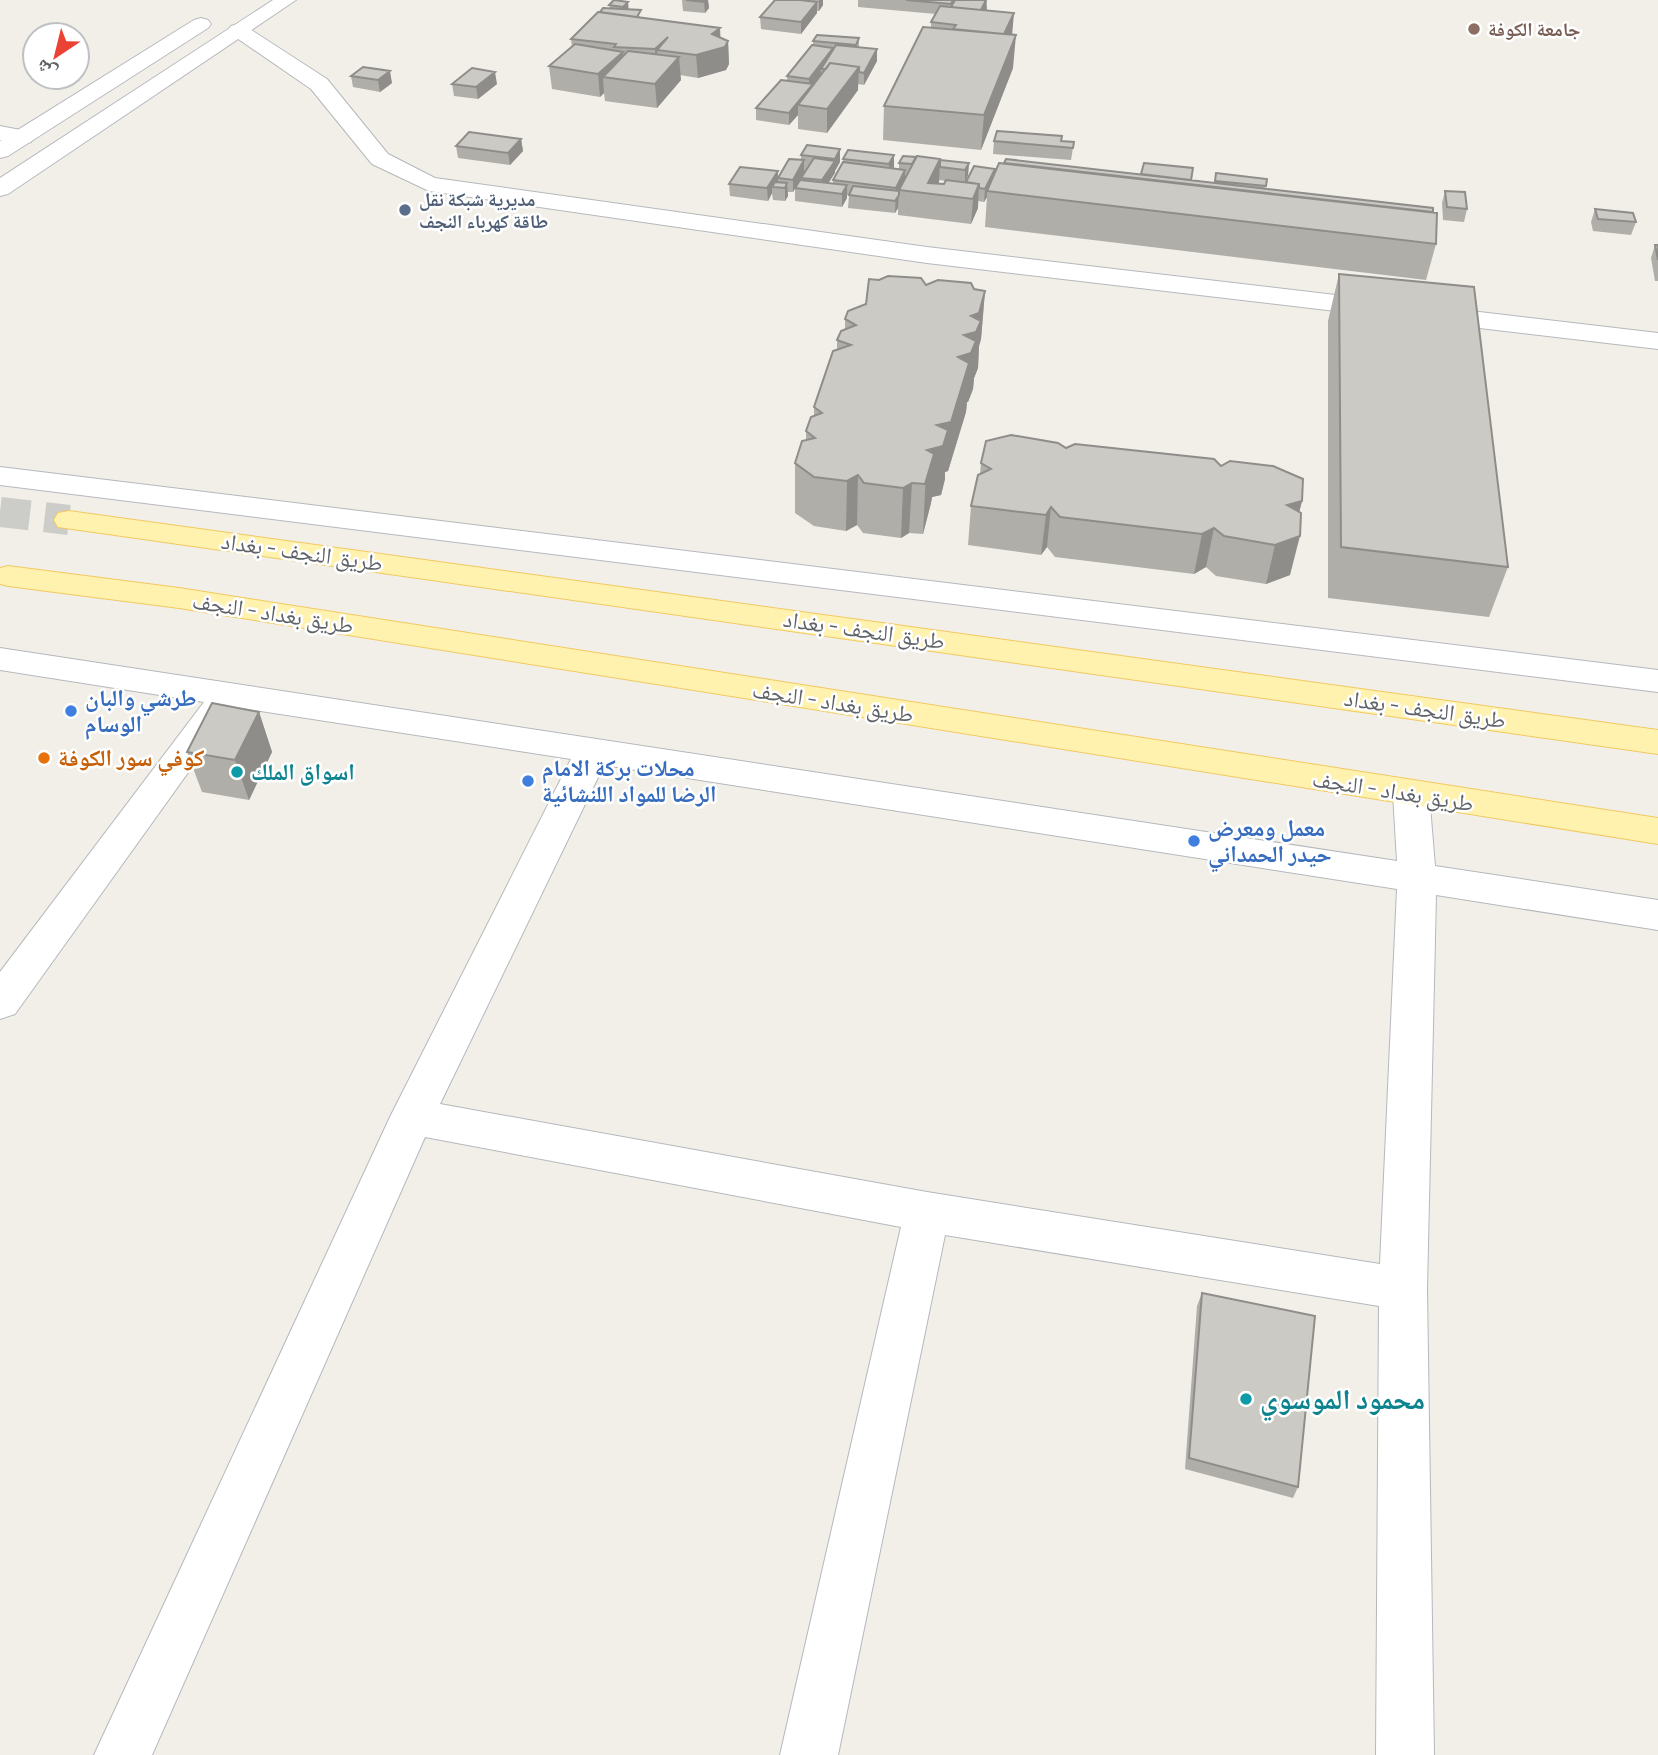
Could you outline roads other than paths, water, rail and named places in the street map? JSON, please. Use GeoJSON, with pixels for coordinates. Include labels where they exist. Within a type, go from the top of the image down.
{"type":"FeatureCollection","features":[{"type":"Feature","properties":{"kind":"main road","name":"طريق النجف - بغداد"},"geometry":{"type":"LineString","coordinates":[[69,520],[1658,742]]}},
{"type":"Feature","properties":{"kind":"main road","name":"طريق بغداد - النجف"},"geometry":{"type":"LineString","coordinates":[[8,576],[179,597],[1658,831]]}},
{"type":"Feature","properties":{"kind":"street"},"geometry":{"type":"LineString","coordinates":[[0,190],[286,0]]}},
{"type":"Feature","properties":{"kind":"street"},"geometry":{"type":"LineString","coordinates":[[0,151],[11,135],[216,14]]}},
{"type":"Feature","properties":{"kind":"street"},"geometry":{"type":"LineString","coordinates":[[238,30],[319,84],[380,159],[429,184],[927,255],[1658,341]]}},
{"type":"Feature","properties":{"kind":"street"},"geometry":{"type":"LineString","coordinates":[[0,476],[1658,681]]}},
{"type":"Feature","properties":{"kind":"street"},"geometry":{"type":"LineString","coordinates":[[0,659],[1658,915]]}},
{"type":"Feature","properties":{"kind":"street"},"geometry":{"type":"LineString","coordinates":[[0,1003],[228,695]]}},
{"type":"Feature","properties":{"kind":"street"},"geometry":{"type":"LineString","coordinates":[[123,1755],[412,1117],[593,751]]}},
{"type":"Feature","properties":{"kind":"street"},"geometry":{"type":"LineString","coordinates":[[1405,1755],[1403,1289],[1417,878],[1411,794]]}},
{"type":"Feature","properties":{"kind":"street"},"geometry":{"type":"LineString","coordinates":[[412,1117],[927,1212],[1403,1289]]}},
{"type":"Feature","properties":{"kind":"street"},"geometry":{"type":"LineString","coordinates":[[809,1755],[927,1212]]}},
{"type":"Feature","properties":{"kind":"tunnel"},"geometry":{"type":"LineString","coordinates":[[0,512],[69,520]]}},
{"type":"Feature","properties":{"kind":"place","name":"جامعة الكوفة"},"geometry":{"type":"Point","coordinates":[1474,29]}},
{"type":"Feature","properties":{"kind":"place","name":"مديرية شبكة نقل طاقة كهرباء النجف"},"geometry":{"type":"Point","coordinates":[405,210]}},
{"type":"Feature","properties":{"kind":"place","name":"طرشي والبان الوسام"},"geometry":{"type":"Point","coordinates":[71,711]}},
{"type":"Feature","properties":{"kind":"place","name":"كوفي سور الكوفة"},"geometry":{"type":"Point","coordinates":[44,758]}},
{"type":"Feature","properties":{"kind":"place","name":"اسواق الملك"},"geometry":{"type":"Point","coordinates":[237,772]}},
{"type":"Feature","properties":{"kind":"place","name":"محلات بركة الامام الرضا للمواد اللنشائية"},"geometry":{"type":"Point","coordinates":[528,781]}},
{"type":"Feature","properties":{"kind":"place","name":"معمل ومعرض حيدر الحمداني"},"geometry":{"type":"Point","coordinates":[1194,841]}},
{"type":"Feature","properties":{"kind":"place","name":"محمود الموسوي"},"geometry":{"type":"Point","coordinates":[1246,1399]}}]}
